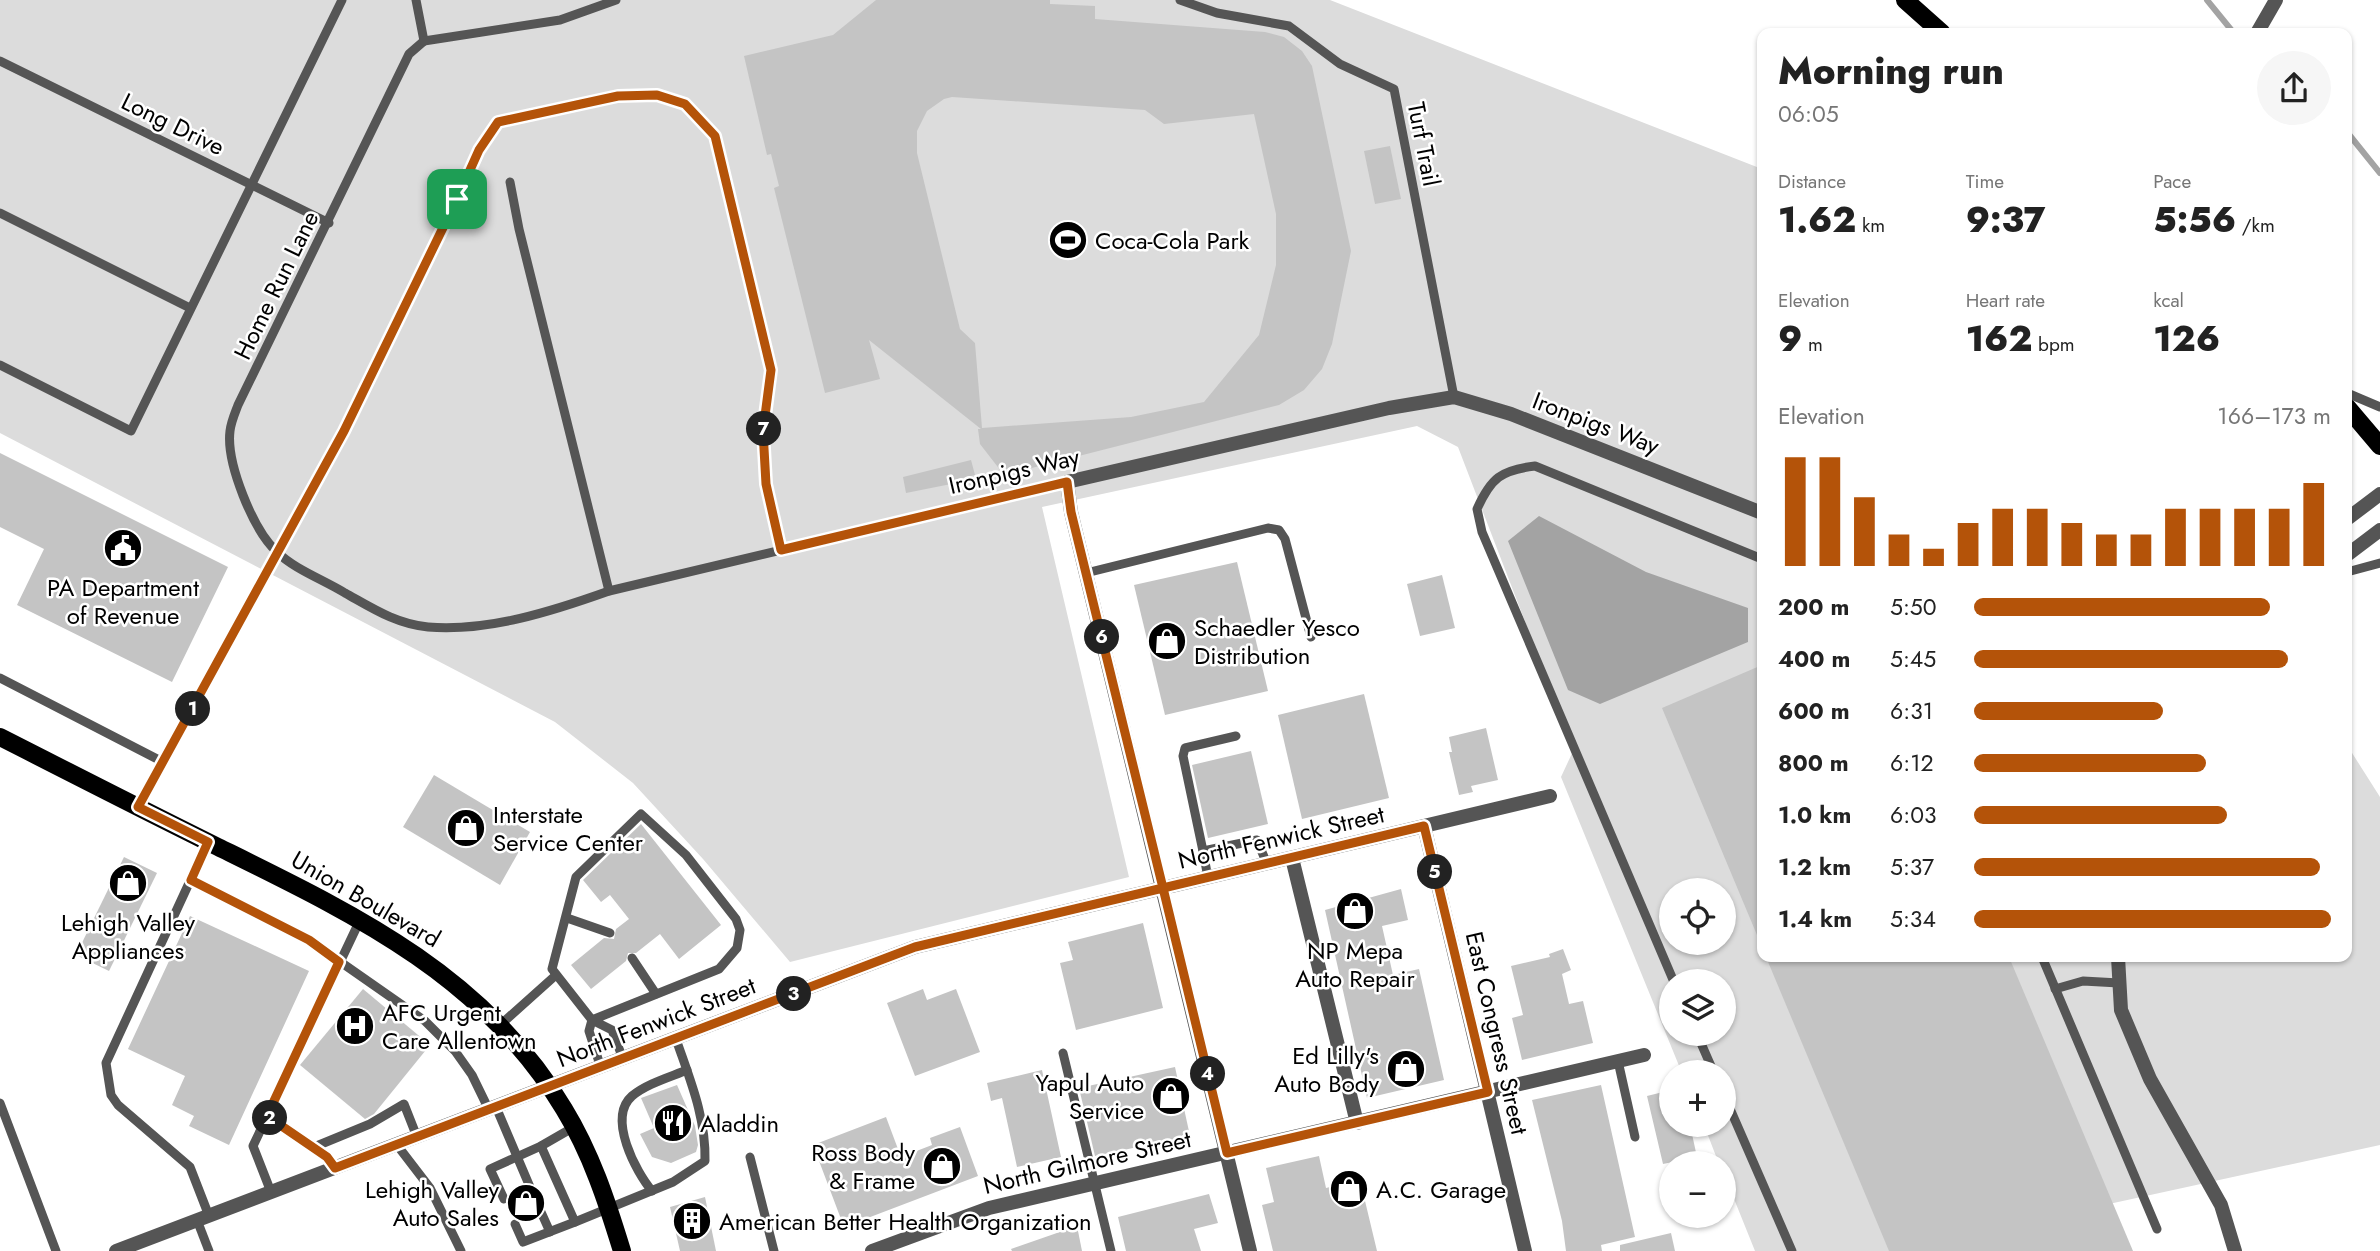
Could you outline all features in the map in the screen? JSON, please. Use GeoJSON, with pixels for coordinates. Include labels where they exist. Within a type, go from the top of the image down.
{"type":"FeatureCollection","features":[{"type":"Feature","properties":{"kind":"main road"},"geometry":{"type":"LineString","coordinates":[[1905,0],[1936,28]]}},
{"type":"Feature","properties":{"kind":"main road"},"geometry":{"type":"LineString","coordinates":[[2352,413],[2380,446]]}},
{"type":"Feature","properties":{"kind":"main road","name":"Union Boulevard"},"geometry":{"type":"LineString","coordinates":[[0,737],[360,920],[406,946],[436,968],[499,1026],[550,1087],[574,1127],[609,1209],[622,1251]]}},
{"type":"Feature","properties":{"kind":"street"},"geometry":{"type":"LineString","coordinates":[[2260,28],[2276,0]]}},
{"type":"Feature","properties":{"kind":"street","name":"Ironpigs Way"},"geometry":{"type":"LineString","coordinates":[[1067,482],[1389,408],[1454,397],[1511,414],[1757,511]]}},
{"type":"Feature","properties":{"kind":"street"},"geometry":{"type":"LineString","coordinates":[[1067,482],[1086,573],[1250,1251]]}},
{"type":"Feature","properties":{"kind":"street"},"geometry":{"type":"LineString","coordinates":[[2352,515],[2380,494]]}},
{"type":"Feature","properties":{"kind":"street"},"geometry":{"type":"LineString","coordinates":[[2352,551],[2380,530]]}},
{"type":"Feature","properties":{"kind":"street","name":"North Fenwick Street"},"geometry":{"type":"LineString","coordinates":[[116,1251],[915,947],[1550,796]]}},
{"type":"Feature","properties":{"kind":"street","name":"East Congress Street"},"geometry":{"type":"LineString","coordinates":[[1424,826],[1525,1251]]}},
{"type":"Feature","properties":{"kind":"street"},"geometry":{"type":"LineString","coordinates":[[1292,858],[1357,1123]]}},
{"type":"Feature","properties":{"kind":"street"},"geometry":{"type":"LineString","coordinates":[[2118,962],[2121,1010],[2150,1079],[2221,1205],[2235,1251]]}},
{"type":"Feature","properties":{"kind":"street","name":"North Gilmore Street"},"geometry":{"type":"LineString","coordinates":[[872,1251],[989,1208],[1644,1055]]}},
{"type":"Feature","properties":{"kind":"lane"},"geometry":{"type":"LineString","coordinates":[[0,365],[131,430],[342,0]]}},
{"type":"Feature","properties":{"kind":"lane"},"geometry":{"type":"LineString","coordinates":[[416,0],[424,41],[559,20],[616,0]]}},
{"type":"Feature","properties":{"kind":"lane","name":"Turf Trail"},"geometry":{"type":"LineString","coordinates":[[1180,0],[1217,13],[1289,26],[1340,64],[1394,89],[1454,397]]}},
{"type":"Feature","properties":{"kind":"lane","name":"Home Run Lane"},"geometry":{"type":"LineString","coordinates":[[278,554],[261,535],[242,491],[232,457],[230,431],[238,405],[409,54],[424,41]]}},
{"type":"Feature","properties":{"kind":"lane","name":"Long Drive"},"geometry":{"type":"LineString","coordinates":[[0,61],[329,223]]}},
{"type":"Feature","properties":{"kind":"lane"},"geometry":{"type":"LineString","coordinates":[[138,807],[278,554],[435,248],[479,150],[498,122],[533,112],[618,96],[657,95],[685,104],[715,136],[771,370],[763,431],[766,484],[781,550]]}},
{"type":"Feature","properties":{"kind":"lane"},"geometry":{"type":"LineString","coordinates":[[510,182],[519,229],[609,591]]}},
{"type":"Feature","properties":{"kind":"lane"},"geometry":{"type":"LineString","coordinates":[[0,213],[190,309]]}},
{"type":"Feature","properties":{"kind":"lane"},"geometry":{"type":"LineString","coordinates":[[2352,395],[2380,407]]}},
{"type":"Feature","properties":{"kind":"lane"},"geometry":{"type":"LineString","coordinates":[[1668,969],[1482,532],[1476,509],[1488,485],[1510,469],[1535,466],[1757,557]]}},
{"type":"Feature","properties":{"kind":"lane","name":"Ironpigs Way"},"geometry":{"type":"LineString","coordinates":[[278,554],[392,620],[427,627],[467,626],[560,609],[609,591],[1067,482]]}},
{"type":"Feature","properties":{"kind":"lane"},"geometry":{"type":"LineString","coordinates":[[1086,573],[1268,528],[1279,530],[1285,539],[1311,637]]}},
{"type":"Feature","properties":{"kind":"lane"},"geometry":{"type":"LineString","coordinates":[[2352,571],[2380,564]]}},
{"type":"Feature","properties":{"kind":"lane"},"geometry":{"type":"LineString","coordinates":[[0,678],[163,762]]}},
{"type":"Feature","properties":{"kind":"lane"},"geometry":{"type":"LineString","coordinates":[[1208,878],[1183,756],[1185,748],[1236,736]]}},
{"type":"Feature","properties":{"kind":"lane"},"geometry":{"type":"LineString","coordinates":[[592,1020],[719,969],[737,948],[740,930],[736,919],[686,855],[641,814],[576,877],[552,969],[592,1020],[612,1030],[623,1059]]}},
{"type":"Feature","properties":{"kind":"lane"},"geometry":{"type":"LineString","coordinates":[[1203,851],[1257,840],[1267,864]]}},
{"type":"Feature","properties":{"kind":"lane"},"geometry":{"type":"LineString","coordinates":[[208,842],[106,1063],[111,1095],[118,1105],[190,1167],[209,1251]]}},
{"type":"Feature","properties":{"kind":"lane"},"geometry":{"type":"LineString","coordinates":[[191,880],[309,940],[425,1021],[455,1051],[472,1075],[518,1157],[530,1187]]}},
{"type":"Feature","properties":{"kind":"lane"},"geometry":{"type":"LineString","coordinates":[[567,918],[610,933]]}},
{"type":"Feature","properties":{"kind":"lane"},"geometry":{"type":"LineString","coordinates":[[271,1192],[253,1146],[360,920]]}},
{"type":"Feature","properties":{"kind":"lane"},"geometry":{"type":"LineString","coordinates":[[632,958],[656,995]]}},
{"type":"Feature","properties":{"kind":"lane"},"geometry":{"type":"LineString","coordinates":[[2044,962],[2157,1229]]}},
{"type":"Feature","properties":{"kind":"lane"},"geometry":{"type":"LineString","coordinates":[[499,1026],[556,975]]}},
{"type":"Feature","properties":{"kind":"lane"},"geometry":{"type":"LineString","coordinates":[[2055,989],[2083,981],[2119,983]]}},
{"type":"Feature","properties":{"kind":"lane"},"geometry":{"type":"LineString","coordinates":[[592,1020],[589,1031],[601,1068]]}},
{"type":"Feature","properties":{"kind":"lane"},"geometry":{"type":"LineString","coordinates":[[515,1224],[523,1242],[652,1191],[705,1161],[706,1135],[676,1039]]}},
{"type":"Feature","properties":{"kind":"lane"},"geometry":{"type":"LineString","coordinates":[[1063,1053],[1111,1251]]}},
{"type":"Feature","properties":{"kind":"lane"},"geometry":{"type":"LineString","coordinates":[[1618,1061],[1635,1137]]}},
{"type":"Feature","properties":{"kind":"lane"},"geometry":{"type":"LineString","coordinates":[[652,1191],[638,1174],[624,1136],[623,1111],[631,1096],[687,1070]]}},
{"type":"Feature","properties":{"kind":"lane"},"geometry":{"type":"LineString","coordinates":[[0,1103],[56,1251]]}},
{"type":"Feature","properties":{"kind":"lane"},"geometry":{"type":"LineString","coordinates":[[314,1147],[370,1124],[404,1104],[417,1137]]}},
{"type":"Feature","properties":{"kind":"lane"},"geometry":{"type":"LineString","coordinates":[[267,1116],[314,1147],[327,1157],[335,1168]]}},
{"type":"Feature","properties":{"kind":"lane"},"geometry":{"type":"LineString","coordinates":[[1736,1123],[1791,1251]]}},
{"type":"Feature","properties":{"kind":"lane"},"geometry":{"type":"LineString","coordinates":[[504,1199],[490,1169],[541,1146],[574,1127]]}},
{"type":"Feature","properties":{"kind":"lane"},"geometry":{"type":"LineString","coordinates":[[397,1145],[430,1188],[461,1251]]}},
{"type":"Feature","properties":{"kind":"lane"},"geometry":{"type":"LineString","coordinates":[[541,1146],[575,1222]]}},
{"type":"Feature","properties":{"kind":"lane"},"geometry":{"type":"LineString","coordinates":[[750,1157],[774,1251]]}},
{"type":"Feature","properties":{"kind":"lane"},"geometry":{"type":"LineString","coordinates":[[541,1212],[550,1232]]}},
{"type":"Feature","properties":{"kind":"shaded area","name":"Coca-Cola Park"},"geometry":{"type":"Polygon","coordinates":[[[0,0],[1330,0],[1757,167],[1757,962],[2352,962],[2352,753],[2380,797],[2380,1145],[1893,1251],[1755,1251],[1736,1204],[1736,1151],[1714,1151],[1709,1137],[1736,1137],[1736,1060],[1677,1060],[1671,1046],[1736,1046],[1736,969],[1659,969],[1659,1017],[1561,777],[1574,749],[1458,447],[1417,426],[1042,507],[1129,877],[790,962],[703,859],[633,783],[555,722],[0,433],[0,0]]]}},
{"type":"Feature","properties":{"kind":"shaded area"},"geometry":{"type":"Polygon","coordinates":[[[1539,516],[1646,572],[1748,608],[1748,642],[1600,704],[1568,690],[1508,541],[1539,516]]]}},
{"type":"Feature","properties":{"kind":"building"},"geometry":{"type":"Polygon","coordinates":[[[876,0],[1050,0],[1050,4],[1095,6],[1095,19],[1265,32],[1284,37],[1302,51],[1312,66],[1351,251],[1332,344],[1322,369],[1304,390],[1279,405],[1004,475],[980,444],[978,429],[981,429],[869,340],[880,379],[825,393],[774,188],[779,186],[771,154],[767,155],[744,56],[833,35],[876,0]],[[952,97],[944,99],[927,111],[917,131],[917,153],[960,329],[975,343],[982,428],[1131,417],[1204,402],[1259,335],[1276,265],[1276,214],[1254,114],[1164,124],[1145,110],[952,97]]]}},
{"type":"Feature","properties":{"kind":"building"},"geometry":{"type":"Polygon","coordinates":[[[1390,146],[1401,199],[1375,204],[1364,151],[1390,146]]]}},
{"type":"Feature","properties":{"kind":"building"},"geometry":{"type":"Polygon","coordinates":[[[0,453],[228,567],[172,682],[17,605],[44,549],[0,527],[0,453]]]}},
{"type":"Feature","properties":{"kind":"building"},"geometry":{"type":"Polygon","coordinates":[[[971,460],[975,475],[955,480],[956,483],[906,493],[903,477],[971,460]]]}},
{"type":"Feature","properties":{"kind":"building"},"geometry":{"type":"Polygon","coordinates":[[[1237,562],[1268,691],[1165,715],[1134,585],[1237,562]]]}},
{"type":"Feature","properties":{"kind":"building"},"geometry":{"type":"Polygon","coordinates":[[[1442,575],[1455,628],[1420,636],[1407,584],[1442,575]]]}},
{"type":"Feature","properties":{"kind":"building"},"geometry":{"type":"Polygon","coordinates":[[[1757,667],[1757,935],[1736,885],[1736,878],[1733,878],[1662,708],[1757,667]]]}},
{"type":"Feature","properties":{"kind":"building"},"geometry":{"type":"Polygon","coordinates":[[[1364,694],[1389,798],[1302,819],[1278,715],[1364,694]]]}},
{"type":"Feature","properties":{"kind":"building"},"geometry":{"type":"Polygon","coordinates":[[[1486,728],[1498,780],[1471,786],[1473,792],[1459,795],[1449,752],[1452,752],[1449,737],[1486,728]]]}},
{"type":"Feature","properties":{"kind":"building"},"geometry":{"type":"Polygon","coordinates":[[[1251,751],[1268,824],[1208,838],[1192,765],[1251,751]]]}},
{"type":"Feature","properties":{"kind":"building"},"geometry":{"type":"Polygon","coordinates":[[[434,775],[530,832],[500,885],[403,827],[434,775]]]}},
{"type":"Feature","properties":{"kind":"building"},"geometry":{"type":"Polygon","coordinates":[[[641,824],[721,925],[679,959],[660,934],[636,953],[628,953],[626,961],[591,989],[571,965],[604,938],[614,939],[616,929],[629,919],[610,895],[601,902],[583,880],[641,824]]]}},
{"type":"Feature","properties":{"kind":"building"},"geometry":{"type":"Polygon","coordinates":[[[124,857],[157,873],[109,971],[76,955],[124,857]]]}},
{"type":"Feature","properties":{"kind":"building"},"geometry":{"type":"Polygon","coordinates":[[[1401,889],[1408,920],[1382,926],[1393,975],[1419,969],[1444,1080],[1367,1098],[1325,910],[1401,889]]]}},
{"type":"Feature","properties":{"kind":"building"},"geometry":{"type":"Polygon","coordinates":[[[190,916],[309,971],[229,1145],[189,1126],[194,1116],[172,1105],[185,1076],[128,1049],[190,916]]]}},
{"type":"Feature","properties":{"kind":"building"},"geometry":{"type":"Polygon","coordinates":[[[1143,923],[1163,1008],[1076,1030],[1060,963],[1073,960],[1068,942],[1143,923]]]}},
{"type":"Feature","properties":{"kind":"building"},"geometry":{"type":"Polygon","coordinates":[[[1563,949],[1571,970],[1562,974],[1569,1004],[1583,1001],[1593,1043],[1522,1060],[1512,1018],[1523,1015],[1511,966],[1550,957],[1549,954],[1563,949]]]}},
{"type":"Feature","properties":{"kind":"building"},"geometry":{"type":"Polygon","coordinates":[[[1768,962],[2011,962],[2133,1251],[1889,1251],[1768,962]]]}},
{"type":"Feature","properties":{"kind":"building"},"geometry":{"type":"Polygon","coordinates":[[[363,989],[430,1045],[374,1114],[365,1119],[300,1065],[363,989]]]}},
{"type":"Feature","properties":{"kind":"building"},"geometry":{"type":"Polygon","coordinates":[[[923,989],[927,1000],[956,989],[980,1052],[915,1076],[887,1003],[923,989]]]}},
{"type":"Feature","properties":{"kind":"building"},"geometry":{"type":"Polygon","coordinates":[[[1175,1067],[1190,1136],[1095,1156],[1079,1088],[1175,1067]]]}},
{"type":"Feature","properties":{"kind":"building"},"geometry":{"type":"Polygon","coordinates":[[[1042,1070],[1061,1157],[1017,1167],[1002,1098],[991,1101],[987,1083],[1042,1070]]]}},
{"type":"Feature","properties":{"kind":"building","name":"Aladdin"},"geometry":{"type":"Polygon","coordinates":[[[677,1085],[695,1126],[698,1145],[696,1152],[671,1163],[652,1157],[640,1134],[654,1128],[641,1098],[677,1085]]]}},
{"type":"Feature","properties":{"kind":"building"},"geometry":{"type":"Polygon","coordinates":[[[1601,1085],[1635,1237],[1601,1245],[1602,1251],[1566,1251],[1562,1221],[1532,1100],[1601,1085]]]}},
{"type":"Feature","properties":{"kind":"building"},"geometry":{"type":"Polygon","coordinates":[[[1659,1093],[1659,1137],[1693,1137],[1696,1151],[1660,1151],[1647,1096],[1659,1093]]]}},
{"type":"Feature","properties":{"kind":"building"},"geometry":{"type":"Polygon","coordinates":[[[886,1117],[901,1157],[932,1145],[930,1138],[960,1127],[978,1176],[844,1227],[813,1145],[886,1117]]]}},
{"type":"Feature","properties":{"kind":"building"},"geometry":{"type":"Polygon","coordinates":[[[1319,1156],[1326,1188],[1360,1180],[1377,1251],[1273,1251],[1262,1205],[1274,1202],[1266,1168],[1319,1156]]]}},
{"type":"Feature","properties":{"kind":"building"},"geometry":{"type":"Polygon","coordinates":[[[1209,1194],[1218,1223],[1194,1229],[1201,1251],[1126,1251],[1118,1217],[1209,1194]]]}},
{"type":"Feature","properties":{"kind":"building","name":"American Better Health Organization"},"geometry":{"type":"Polygon","coordinates":[[[705,1197],[716,1251],[680,1251],[670,1207],[705,1197]]]}},
{"type":"Feature","properties":{"kind":"building"},"geometry":{"type":"Polygon","coordinates":[[[1077,1226],[1082,1251],[1011,1249],[1077,1226]]]}},
{"type":"Feature","properties":{"kind":"building"},"geometry":{"type":"Polygon","coordinates":[[[1671,1233],[1675,1251],[1620,1251],[1620,1245],[1671,1233]]]}},
{"type":"Feature","properties":{"kind":"waterway"},"geometry":{"type":"LineString","coordinates":[[2207,0],[2230,28]]}},
{"type":"Feature","properties":{"kind":"waterway"},"geometry":{"type":"LineString","coordinates":[[2352,138],[2380,173]]}},
{"type":"Feature","properties":{"kind":"place","name":"Coca-Cola Park"},"geometry":{"type":"Point","coordinates":[1068,240]}},
{"type":"Feature","properties":{"kind":"place","name":"PA Department of Revenue"},"geometry":{"type":"Point","coordinates":[123,548]}},
{"type":"Feature","properties":{"kind":"place","name":"Schaedler Yesco Distribution"},"geometry":{"type":"Point","coordinates":[1167,641]}},
{"type":"Feature","properties":{"kind":"place","name":"Interstate Service Center"},"geometry":{"type":"Point","coordinates":[466,828]}},
{"type":"Feature","properties":{"kind":"place","name":"Lehigh Valley Appliances"},"geometry":{"type":"Point","coordinates":[128,883]}},
{"type":"Feature","properties":{"kind":"place","name":"NP Mepa Auto Repair"},"geometry":{"type":"Point","coordinates":[1355,911]}},
{"type":"Feature","properties":{"kind":"place","name":"AFC Urgent Care Allentown"},"geometry":{"type":"Point","coordinates":[355,1026]}},
{"type":"Feature","properties":{"kind":"place","name":"Ed Lilly's Auto Body"},"geometry":{"type":"Point","coordinates":[1406,1069]}},
{"type":"Feature","properties":{"kind":"place","name":"Yapul Auto Service"},"geometry":{"type":"Point","coordinates":[1171,1096]}},
{"type":"Feature","properties":{"kind":"place","name":"Aladdin"},"geometry":{"type":"Point","coordinates":[673,1123]}},
{"type":"Feature","properties":{"kind":"place","name":"Ross Body & Frame"},"geometry":{"type":"Point","coordinates":[942,1166]}},
{"type":"Feature","properties":{"kind":"place","name":"A.C. Garage"},"geometry":{"type":"Point","coordinates":[1349,1189]}},
{"type":"Feature","properties":{"kind":"place","name":"Lehigh Valley Auto Sales"},"geometry":{"type":"Point","coordinates":[526,1203]}},
{"type":"Feature","properties":{"kind":"place","name":"American Better Health Organization"},"geometry":{"type":"Point","coordinates":[692,1221]}},
{"type":"Feature","properties":{"kind":"route"},"geometry":{"type":"LineString","coordinates":[[457,199],[344,431],[138,807],[208,842],[191,880],[309,940],[339,962],[267,1116],[327,1157],[335,1168],[915,947],[1163,888],[1227,1153],[1488,1092],[1424,826],[1163,888],[1071,512],[1067,482],[781,550],[766,484],[763,431],[771,370],[715,136],[685,104],[657,95],[618,96],[533,112],[498,122],[479,150],[457,199]]}}]}
